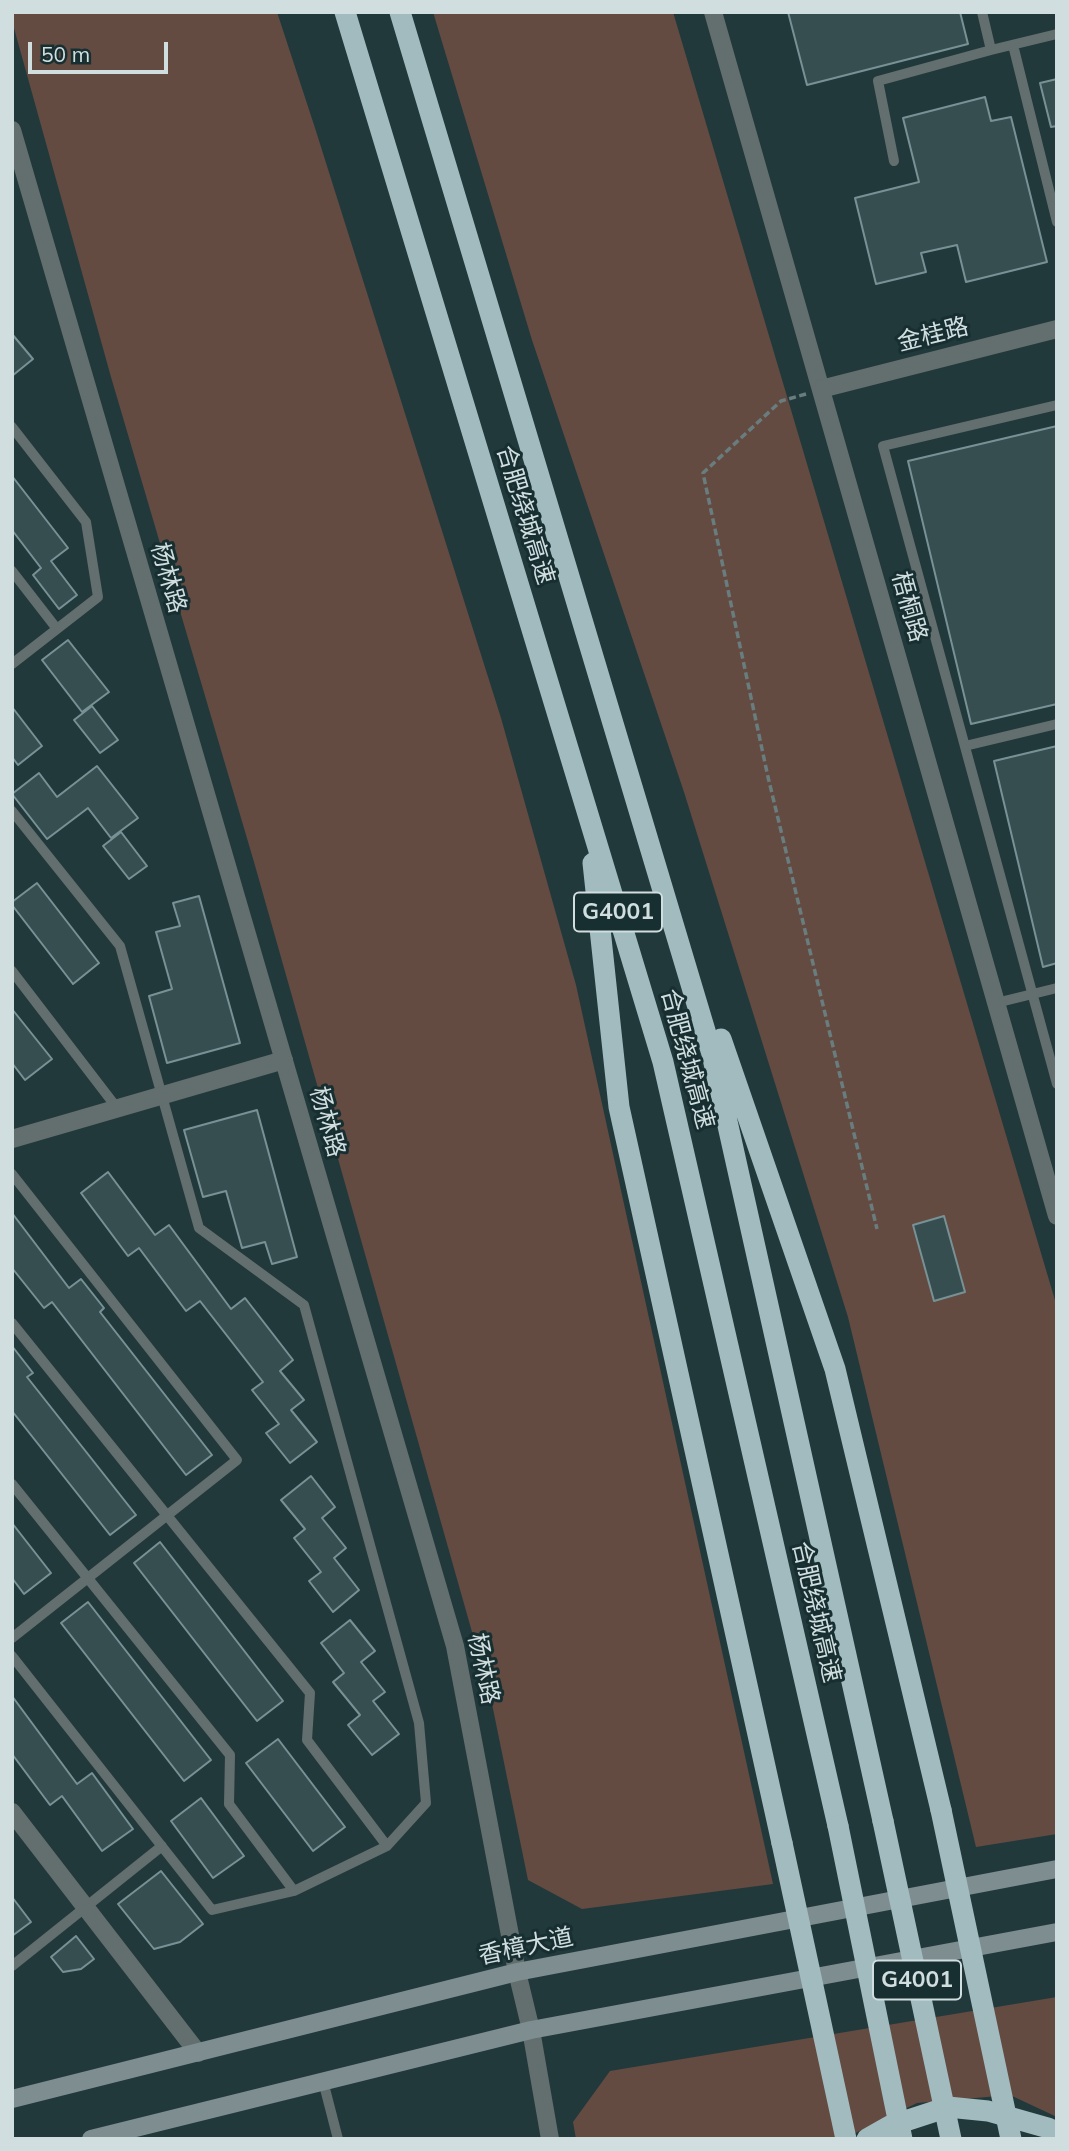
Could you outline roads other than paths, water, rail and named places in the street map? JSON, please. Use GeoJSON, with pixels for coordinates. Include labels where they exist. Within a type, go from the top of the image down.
{"type":"FeatureCollection","features":[{"type":"Feature","properties":{"kind":"highway","name":"合肥绕城高速"},"geometry":{"type":"LineString","coordinates":[[345,12],[663,1062],[838,1826],[902,2139]]}},
{"type":"Feature","properties":{"kind":"highway","name":"合肥绕城高速"},"geometry":{"type":"LineString","coordinates":[[400,12],[712,1054],[951,2139]]}},
{"type":"Feature","properties":{"kind":"highway"},"geometry":{"type":"LineString","coordinates":[[638,804],[835,1369],[941,1810],[1011,2139]]}},
{"type":"Feature","properties":{"kind":"highway"},"geometry":{"type":"LineString","coordinates":[[588,812],[619,1107],[846,2139]]}},
{"type":"Feature","properties":{"kind":"highway"},"geometry":{"type":"LineString","coordinates":[[867,2139],[890,2126],[948,2107],[988,2111],[1057,2132]]}},
{"type":"Feature","properties":{"kind":"main road","name":"香樟大道"},"geometry":{"type":"LineString","coordinates":[[12,2099],[517,1972],[1057,1869]]}},
{"type":"Feature","properties":{"kind":"main road"},"geometry":{"type":"LineString","coordinates":[[97,2138],[531,2030],[1057,1932]]}},
{"type":"Feature","properties":{"kind":"street","name":"梧桐路"},"geometry":{"type":"LineString","coordinates":[[713,12],[1057,1216]]}},
{"type":"Feature","properties":{"kind":"street","name":"杨林路"},"geometry":{"type":"LineString","coordinates":[[12,130],[455,1647],[550,2139]]}},
{"type":"Feature","properties":{"kind":"street","name":"金桂路"},"geometry":{"type":"LineString","coordinates":[[821,389],[1057,329]]}},
{"type":"Feature","properties":{"kind":"street"},"geometry":{"type":"LineString","coordinates":[[15,1133],[117,1108],[284,1060]]}},
{"type":"Feature","properties":{"kind":"street"},"geometry":{"type":"LineString","coordinates":[[12,1812],[198,2053]]}},
{"type":"Feature","properties":{"kind":"lane"},"geometry":{"type":"LineString","coordinates":[[982,12],[992,50]]}},
{"type":"Feature","properties":{"kind":"lane"},"geometry":{"type":"LineString","coordinates":[[894,161],[878,81],[1057,34]]}},
{"type":"Feature","properties":{"kind":"lane"},"geometry":{"type":"LineString","coordinates":[[1013,45],[1057,222]]}},
{"type":"Feature","properties":{"kind":"lane"},"geometry":{"type":"LineString","coordinates":[[1057,405],[883,446],[1057,1084]]}},
{"type":"Feature","properties":{"kind":"lane"},"geometry":{"type":"LineString","coordinates":[[12,427],[86,523],[98,597],[12,664]]}},
{"type":"Feature","properties":{"kind":"lane"},"geometry":{"type":"LineString","coordinates":[[12,571],[57,629]]}},
{"type":"Feature","properties":{"kind":"lane"},"geometry":{"type":"LineString","coordinates":[[965,746],[1057,724]]}},
{"type":"Feature","properties":{"kind":"lane"},"geometry":{"type":"LineString","coordinates":[[12,811],[120,946],[200,1228],[304,1305],[419,1723],[426,1803],[387,1846],[294,1891],[212,1910],[12,1656]]}},
{"type":"Feature","properties":{"kind":"lane"},"geometry":{"type":"LineString","coordinates":[[12,971],[117,1108]]}},
{"type":"Feature","properties":{"kind":"lane"},"geometry":{"type":"LineString","coordinates":[[996,1003],[1057,988]]}},
{"type":"Feature","properties":{"kind":"lane"},"geometry":{"type":"LineString","coordinates":[[12,1174],[237,1460],[12,1638]]}},
{"type":"Feature","properties":{"kind":"lane"},"geometry":{"type":"LineString","coordinates":[[12,1323],[310,1693],[307,1740],[387,1846]]}},
{"type":"Feature","properties":{"kind":"lane"},"geometry":{"type":"LineString","coordinates":[[12,1484],[230,1755],[229,1804],[294,1891]]}},
{"type":"Feature","properties":{"kind":"lane"},"geometry":{"type":"LineString","coordinates":[[12,1966],[162,1846]]}},
{"type":"Feature","properties":{"kind":"lane"},"geometry":{"type":"LineString","coordinates":[[323,2081],[338,2139]]}}]}
